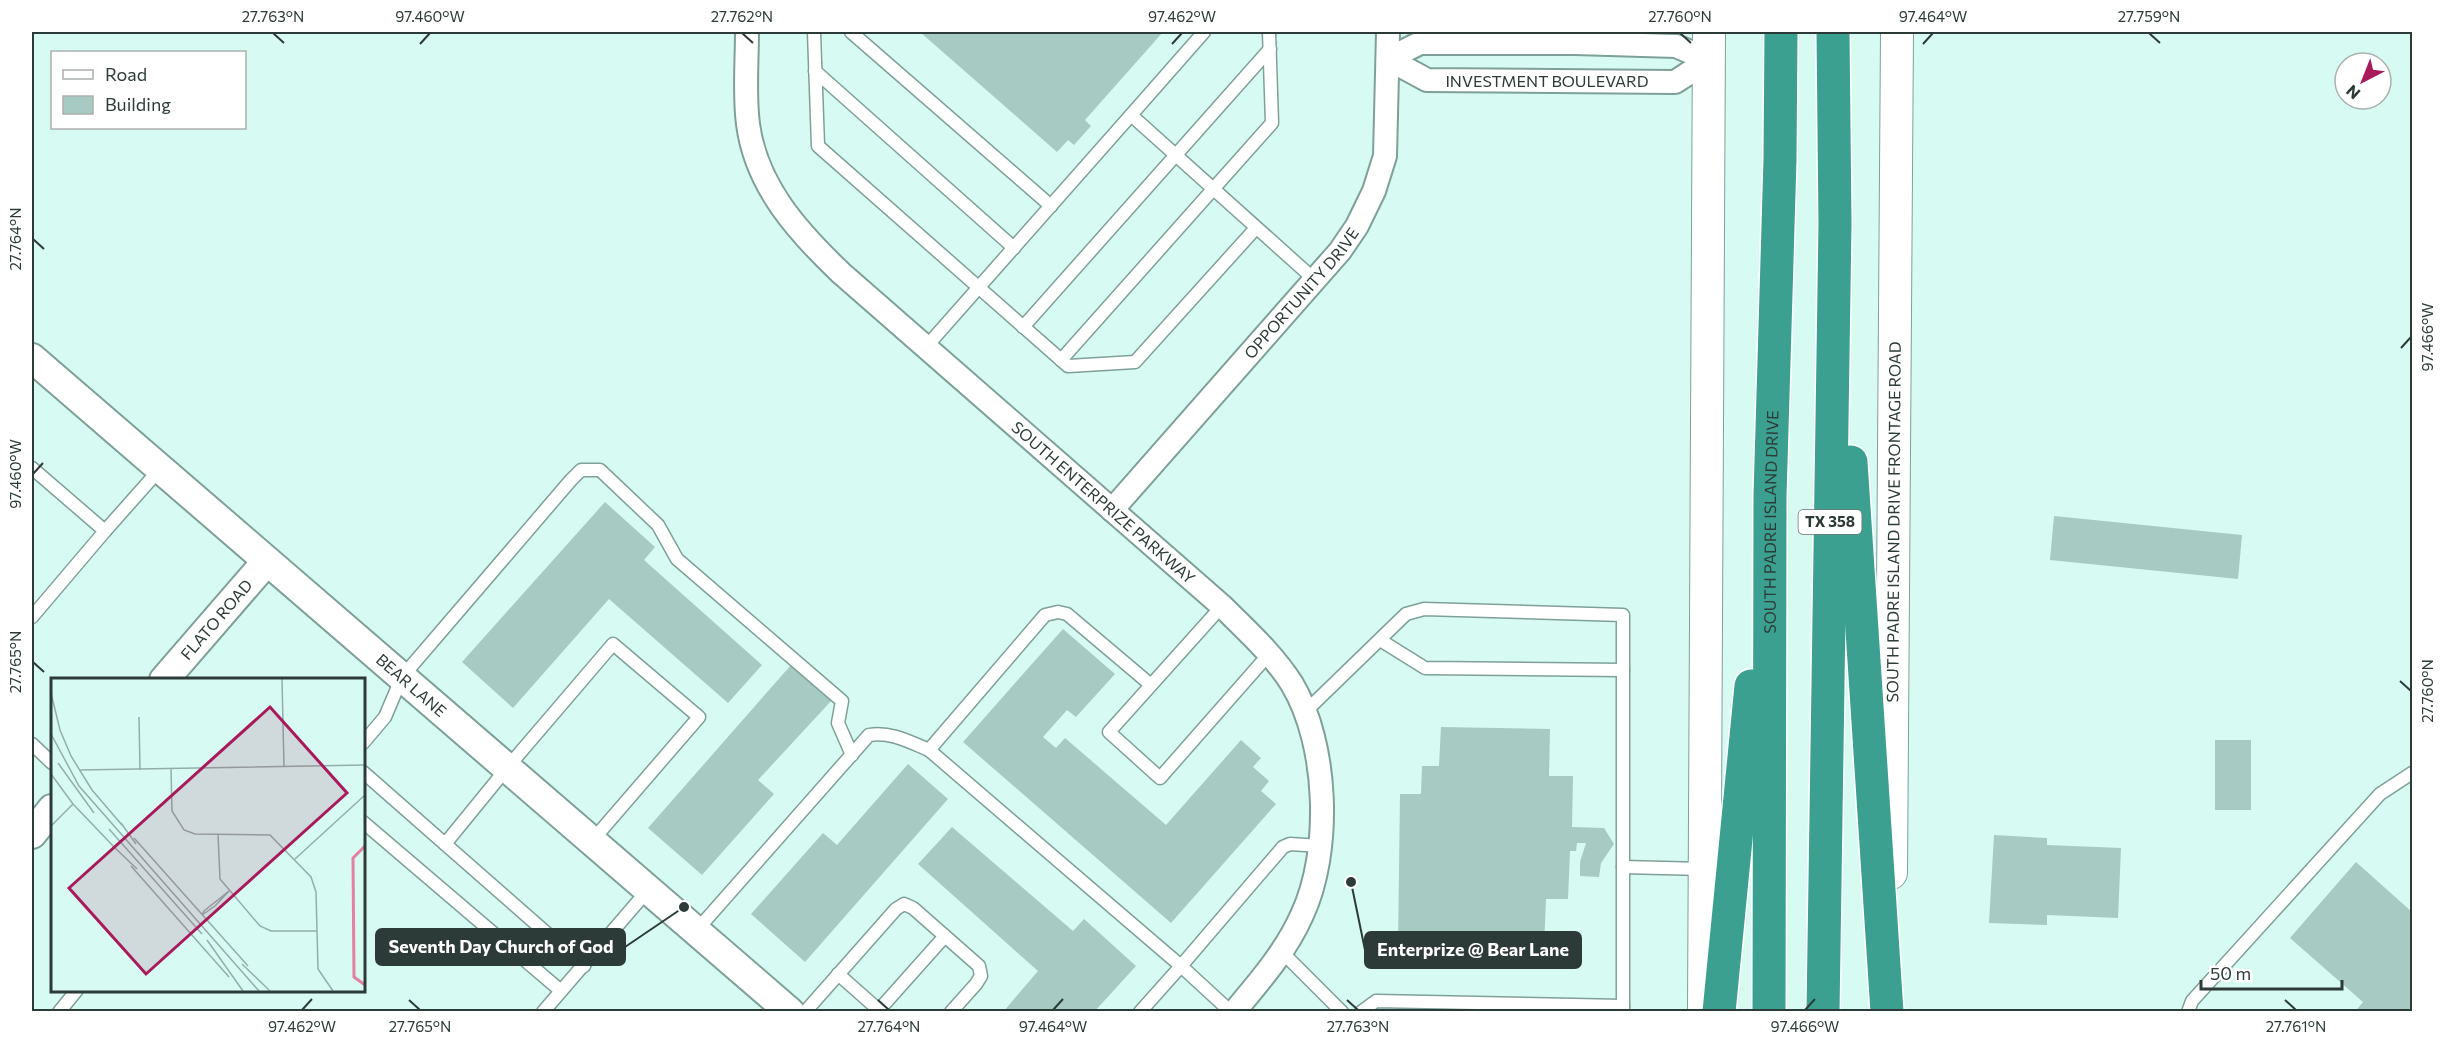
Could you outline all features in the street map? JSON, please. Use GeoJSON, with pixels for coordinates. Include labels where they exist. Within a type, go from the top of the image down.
{"type":"FeatureCollection","features":[{"type":"Feature","properties":{"kind":"highway"},"geometry":{"type":"LineString","coordinates":[[1762,32],[1780,159]]}},
{"type":"Feature","properties":{"kind":"highway","name":"SOUTH PADRE ISLAND DRIVE"},"geometry":{"type":"LineString","coordinates":[[1769,1011],[1770,496],[1780,159],[1780,32]]}},
{"type":"Feature","properties":{"kind":"highway","name":"TX 358"},"geometry":{"type":"LineString","coordinates":[[1823,1011],[1835,224],[1833,32]]}},
{"type":"Feature","properties":{"kind":"highway"},"geometry":{"type":"LineString","coordinates":[[1835,224],[1889,1011]]}},
{"type":"Feature","properties":{"kind":"highway"},"geometry":{"type":"LineString","coordinates":[[1719,1011],[1770,496]]}},
{"type":"Feature","properties":{"kind":"main road","name":"SOUTH PADRE ISLAND DRIVE FRONTAGE ROAD"},"geometry":{"type":"LineString","coordinates":[[1889,1011],[1897,32]]}},
{"type":"Feature","properties":{"kind":"main road"},"geometry":{"type":"LineString","coordinates":[[1704,1011],[1709,46]]}},
{"type":"Feature","properties":{"kind":"street","name":"SOUTH ENTERPRIZE PARKWAY"},"geometry":{"type":"LineString","coordinates":[[747,32],[747,122],[753,153],[768,187],[786,214],[812,245],[1222,606],[1270,653],[1292,684],[1306,711],[1321,774],[1321,846],[1314,883],[1303,914],[1281,951],[1265,975],[1232,1011]]}},
{"type":"Feature","properties":{"kind":"street","name":"OPPORTUNITY DRIVE"},"geometry":{"type":"LineString","coordinates":[[1112,510],[1315,280],[1340,251],[1357,226],[1374,190],[1385,156],[1388,32]]}},
{"type":"Feature","properties":{"kind":"street"},"geometry":{"type":"LineString","coordinates":[[1388,59],[1420,43],[1575,37],[1677,46],[1709,46]]}},
{"type":"Feature","properties":{"kind":"street","name":"INVESTMENT BOULEVARD"},"geometry":{"type":"LineString","coordinates":[[1388,59],[1427,80],[1675,82],[1709,46]]}},
{"type":"Feature","properties":{"kind":"street","name":"BEAR LANE"},"geometry":{"type":"LineString","coordinates":[[32,358],[790,1011]]}},
{"type":"Feature","properties":{"kind":"street","name":"FLATO ROAD"},"geometry":{"type":"LineString","coordinates":[[166,678],[267,561]]}},
{"type":"Feature","properties":{"kind":"street"},"geometry":{"type":"LineString","coordinates":[[32,834],[51,810]]}},
{"type":"Feature","properties":{"kind":"lane"},"geometry":{"type":"LineString","coordinates":[[814,32],[818,146],[1068,366],[1135,362],[1256,228]]}},
{"type":"Feature","properties":{"kind":"lane"},"geometry":{"type":"LineString","coordinates":[[851,32],[1051,206]]}},
{"type":"Feature","properties":{"kind":"lane"},"geometry":{"type":"LineString","coordinates":[[926,347],[1204,32]]}},
{"type":"Feature","properties":{"kind":"lane"},"geometry":{"type":"LineString","coordinates":[[1061,360],[1272,123],[1269,32]]}},
{"type":"Feature","properties":{"kind":"lane"},"geometry":{"type":"LineString","coordinates":[[1023,327],[1269,50]]}},
{"type":"Feature","properties":{"kind":"lane"},"geometry":{"type":"LineString","coordinates":[[816,71],[1014,248]]}},
{"type":"Feature","properties":{"kind":"lane"},"geometry":{"type":"LineString","coordinates":[[1131,116],[1315,280]]}},
{"type":"Feature","properties":{"kind":"lane"},"geometry":{"type":"LineString","coordinates":[[32,468],[105,531]]}},
{"type":"Feature","properties":{"kind":"lane"},"geometry":{"type":"LineString","coordinates":[[32,617],[160,469]]}},
{"type":"Feature","properties":{"kind":"lane"},"geometry":{"type":"LineString","coordinates":[[364,742],[386,717],[402,677],[580,470],[600,470],[658,525],[676,559],[842,701],[838,723],[852,755]]}},
{"type":"Feature","properties":{"kind":"lane"},"geometry":{"type":"LineString","coordinates":[[1222,606],[1109,732],[1160,778],[1270,653]]}},
{"type":"Feature","properties":{"kind":"lane"},"geometry":{"type":"LineString","coordinates":[[1306,711],[1406,614],[1424,609],[1623,615],[1623,1009],[1376,1001],[1361,1011]]}},
{"type":"Feature","properties":{"kind":"lane"},"geometry":{"type":"LineString","coordinates":[[929,750],[1045,615],[1058,612],[1067,614],[1151,685]]}},
{"type":"Feature","properties":{"kind":"lane"},"geometry":{"type":"LineString","coordinates":[[1380,640],[1425,668],[1623,670]]}},
{"type":"Feature","properties":{"kind":"lane"},"geometry":{"type":"LineString","coordinates":[[445,844],[614,644],[699,717],[592,841]]}},
{"type":"Feature","properties":{"kind":"lane"},"geometry":{"type":"LineString","coordinates":[[696,931],[870,735],[880,733],[903,739],[929,750],[1232,1011]]}},
{"type":"Feature","properties":{"kind":"lane"},"geometry":{"type":"LineString","coordinates":[[32,744],[51,762]]}},
{"type":"Feature","properties":{"kind":"lane"},"geometry":{"type":"LineString","coordinates":[[364,773],[584,966]]}},
{"type":"Feature","properties":{"kind":"lane"},"geometry":{"type":"LineString","coordinates":[[2188,1011],[2192,1001],[2380,794],[2412,773]]}},
{"type":"Feature","properties":{"kind":"lane"},"geometry":{"type":"LineString","coordinates":[[364,823],[561,991]]}},
{"type":"Feature","properties":{"kind":"lane"},"geometry":{"type":"LineString","coordinates":[[1140,1011],[1283,847],[1290,844],[1321,846]]}},
{"type":"Feature","properties":{"kind":"lane"},"geometry":{"type":"LineString","coordinates":[[1623,867],[1704,869]]}},
{"type":"Feature","properties":{"kind":"lane"},"geometry":{"type":"LineString","coordinates":[[543,1011],[649,889]]}},
{"type":"Feature","properties":{"kind":"lane"},"geometry":{"type":"LineString","coordinates":[[805,1011],[896,909],[904,904],[913,908],[979,966],[981,976],[951,1011]]}},
{"type":"Feature","properties":{"kind":"lane"},"geometry":{"type":"LineString","coordinates":[[838,974],[880,1011],[945,936]]}},
{"type":"Feature","properties":{"kind":"lane"},"geometry":{"type":"LineString","coordinates":[[1281,951],[1342,1011]]}},
{"type":"Feature","properties":{"kind":"lane"},"geometry":{"type":"LineString","coordinates":[[59,1011],[75,992]]}},
{"type":"Feature","properties":{"kind":"building"},"geometry":{"type":"Polygon","coordinates":[[[920,32],[1163,32],[1085,120],[1091,126],[1074,145],[1068,140],[1057,152],[920,32]]]}},
{"type":"Feature","properties":{"kind":"building"},"geometry":{"type":"Polygon","coordinates":[[[605,502],[655,547],[644,560],[762,665],[728,703],[609,599],[513,708],[462,662],[605,502]]]}},
{"type":"Feature","properties":{"kind":"building"},"geometry":{"type":"Polygon","coordinates":[[[2054,516],[2242,535],[2238,579],[2050,560],[2054,516]]]}},
{"type":"Feature","properties":{"kind":"building"},"geometry":{"type":"Polygon","coordinates":[[[1063,629],[1115,674],[1076,717],[1067,710],[1043,737],[1056,748],[1065,738],[1166,825],[1241,740],[1261,758],[1253,767],[1269,781],[1261,791],[1276,804],[1171,923],[963,742],[1063,629]]]}},
{"type":"Feature","properties":{"kind":"building"},"geometry":{"type":"Polygon","coordinates":[[[791,665],[832,700],[758,780],[774,794],[702,875],[648,828],[791,665]]]}},
{"type":"Feature","properties":{"kind":"building"},"geometry":{"type":"Polygon","coordinates":[[[1441,727],[1550,729],[1549,776],[1573,776],[1572,827],[1604,828],[1614,844],[1601,863],[1599,877],[1580,876],[1580,862],[1586,843],[1577,843],[1576,851],[1570,851],[1568,899],[1546,899],[1544,947],[1398,946],[1400,794],[1421,794],[1422,766],[1439,766],[1441,727]]]}},
{"type":"Feature","properties":{"kind":"building"},"geometry":{"type":"Polygon","coordinates":[[[2215,740],[2251,740],[2251,810],[2215,810],[2215,740]]]}},
{"type":"Feature","properties":{"kind":"building"},"geometry":{"type":"Polygon","coordinates":[[[908,764],[948,799],[805,962],[751,914],[823,833],[837,845],[908,764]]]}},
{"type":"Feature","properties":{"kind":"building"},"geometry":{"type":"Polygon","coordinates":[[[952,827],[1073,931],[1084,919],[1136,966],[1094,1012],[1003,1012],[1038,971],[918,864],[952,827]]]}},
{"type":"Feature","properties":{"kind":"building"},"geometry":{"type":"Polygon","coordinates":[[[1994,835],[2047,838],[2047,845],[2121,848],[2118,918],[2047,915],[2047,925],[1989,923],[1994,835]]]}},
{"type":"Feature","properties":{"kind":"building"},"geometry":{"type":"Polygon","coordinates":[[[2356,862],[2412,912],[2412,1012],[2355,1012],[2363,1002],[2290,938],[2356,862]]]}},
{"type":"Feature","properties":{"kind":"place","name":"Enterprize @ Bear Lane"},"geometry":{"type":"Point","coordinates":[1351,882]}},
{"type":"Feature","properties":{"kind":"place","name":"Seventh Day Church of God"},"geometry":{"type":"Point","coordinates":[684,907]}}]}
